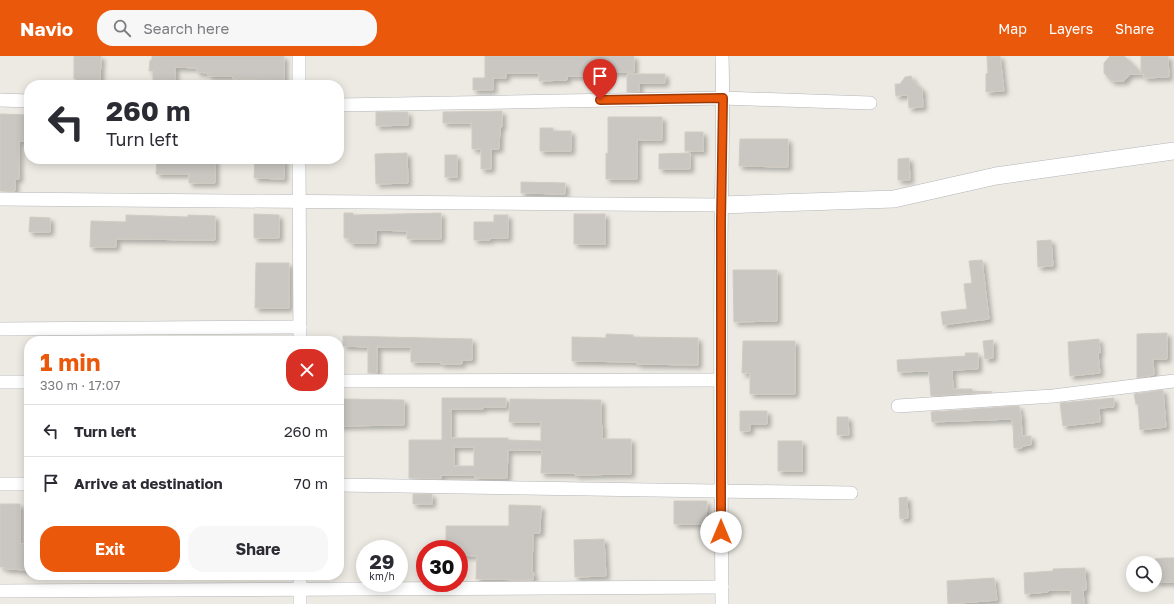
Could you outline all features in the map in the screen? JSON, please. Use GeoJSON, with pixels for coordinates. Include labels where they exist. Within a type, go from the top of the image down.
{"type":"FeatureCollection","features":[{"type":"Feature","properties":{"kind":"street"},"geometry":{"type":"LineString","coordinates":[[299,56],[299,80]]}},
{"type":"Feature","properties":{"kind":"street"},"geometry":{"type":"LineString","coordinates":[[722,56],[723,98],[720,380],[722,604]]}},
{"type":"Feature","properties":{"kind":"street"},"geometry":{"type":"LineString","coordinates":[[344,105],[723,98],[870,102]]}},
{"type":"Feature","properties":{"kind":"street"},"geometry":{"type":"LineString","coordinates":[[0,100],[24,101]]}},
{"type":"Feature","properties":{"kind":"street"},"geometry":{"type":"LineString","coordinates":[[0,200],[721,205],[894,199],[996,176],[1174,151]]}},
{"type":"Feature","properties":{"kind":"street"},"geometry":{"type":"LineString","coordinates":[[300,164],[300,336]]}},
{"type":"Feature","properties":{"kind":"street"},"geometry":{"type":"LineString","coordinates":[[0,329],[300,327]]}},
{"type":"Feature","properties":{"kind":"street"},"geometry":{"type":"LineString","coordinates":[[344,381],[720,380]]}},
{"type":"Feature","properties":{"kind":"street"},"geometry":{"type":"LineString","coordinates":[[898,406],[1053,396],[1174,381]]}},
{"type":"Feature","properties":{"kind":"street"},"geometry":{"type":"LineString","coordinates":[[0,382],[24,382]]}},
{"type":"Feature","properties":{"kind":"street"},"geometry":{"type":"LineString","coordinates":[[0,484],[24,484]]}},
{"type":"Feature","properties":{"kind":"street"},"geometry":{"type":"LineString","coordinates":[[344,485],[851,493]]}},
{"type":"Feature","properties":{"kind":"street"},"geometry":{"type":"LineString","coordinates":[[300,580],[300,604]]}},
{"type":"Feature","properties":{"kind":"street"},"geometry":{"type":"LineString","coordinates":[[0,591],[722,587]]}},
{"type":"Feature","properties":{"kind":"building"},"geometry":{"type":"Polygon","coordinates":[[[74,56],[101,56],[100,80],[74,79],[74,56]]]}},
{"type":"Feature","properties":{"kind":"building"},"geometry":{"type":"Polygon","coordinates":[[[152,56],[284,56],[284,80],[233,79],[233,76],[208,76],[208,73],[197,72],[197,68],[175,67],[175,80],[153,80],[153,71],[149,71],[150,60],[152,60],[152,56]]]}},
{"type":"Feature","properties":{"kind":"building"},"geometry":{"type":"Polygon","coordinates":[[[485,56],[634,56],[634,72],[603,72],[603,76],[567,76],[567,80],[539,81],[539,73],[506,73],[506,78],[493,78],[493,90],[473,90],[473,78],[485,78],[485,56]]]}},
{"type":"Feature","properties":{"kind":"building"},"geometry":{"type":"Polygon","coordinates":[[[987,56],[1000,56],[1004,91],[986,92],[986,74],[988,73],[987,56]]]}},
{"type":"Feature","properties":{"kind":"building"},"geometry":{"type":"Polygon","coordinates":[[[1110,56],[1124,56],[1141,73],[1141,56],[1168,56],[1169,77],[1144,78],[1144,74],[1130,74],[1124,81],[1112,81],[1104,73],[1104,63],[1110,56]]]}},
{"type":"Feature","properties":{"kind":"building"},"geometry":{"type":"Polygon","coordinates":[[[627,74],[665,74],[665,83],[639,83],[639,92],[627,92],[627,74]]]}},
{"type":"Feature","properties":{"kind":"building"},"geometry":{"type":"Polygon","coordinates":[[[911,76],[914,82],[922,89],[923,107],[909,108],[908,95],[896,96],[895,84],[900,84],[905,77],[911,76]]]}},
{"type":"Feature","properties":{"kind":"building"},"geometry":{"type":"Polygon","coordinates":[[[502,111],[502,127],[500,127],[499,149],[491,149],[491,169],[481,169],[481,149],[472,149],[471,123],[443,123],[443,112],[502,111]]]}},
{"type":"Feature","properties":{"kind":"building"},"geometry":{"type":"Polygon","coordinates":[[[376,112],[408,112],[408,125],[376,126],[376,112]]]}},
{"type":"Feature","properties":{"kind":"building"},"geometry":{"type":"Polygon","coordinates":[[[0,114],[24,115],[24,141],[19,141],[19,179],[15,179],[15,191],[0,191],[0,114]]]}},
{"type":"Feature","properties":{"kind":"building"},"geometry":{"type":"Polygon","coordinates":[[[608,117],[662,117],[662,140],[637,140],[637,179],[606,179],[608,117]]]}},
{"type":"Feature","properties":{"kind":"building"},"geometry":{"type":"Polygon","coordinates":[[[540,128],[553,128],[553,131],[571,131],[571,151],[540,151],[540,128]]]}},
{"type":"Feature","properties":{"kind":"building"},"geometry":{"type":"Polygon","coordinates":[[[685,132],[703,132],[703,151],[685,151],[685,132]]]}},
{"type":"Feature","properties":{"kind":"building"},"geometry":{"type":"Polygon","coordinates":[[[740,139],[788,139],[788,167],[739,166],[740,139]]]}},
{"type":"Feature","properties":{"kind":"building"},"geometry":{"type":"Polygon","coordinates":[[[407,153],[408,183],[376,184],[375,154],[407,153]]]}},
{"type":"Feature","properties":{"kind":"building"},"geometry":{"type":"Polygon","coordinates":[[[690,153],[690,169],[659,169],[659,154],[690,153]]]}},
{"type":"Feature","properties":{"kind":"building"},"geometry":{"type":"Polygon","coordinates":[[[445,155],[457,155],[457,177],[445,177],[445,155]]]}},
{"type":"Feature","properties":{"kind":"building"},"geometry":{"type":"Polygon","coordinates":[[[909,158],[910,180],[898,180],[898,159],[909,158]]]}},
{"type":"Feature","properties":{"kind":"building"},"geometry":{"type":"Polygon","coordinates":[[[157,164],[215,164],[215,183],[189,183],[189,174],[156,174],[157,164]]]}},
{"type":"Feature","properties":{"kind":"building"},"geometry":{"type":"Polygon","coordinates":[[[255,164],[284,164],[284,179],[254,178],[255,164]]]}},
{"type":"Feature","properties":{"kind":"building"},"geometry":{"type":"Polygon","coordinates":[[[521,182],[565,183],[565,194],[521,193],[521,182]]]}},
{"type":"Feature","properties":{"kind":"building"},"geometry":{"type":"Polygon","coordinates":[[[344,213],[353,213],[353,215],[441,213],[441,239],[407,239],[407,231],[376,230],[376,243],[350,243],[349,238],[344,238],[344,213]]]}},
{"type":"Feature","properties":{"kind":"building"},"geometry":{"type":"Polygon","coordinates":[[[254,214],[279,215],[279,238],[254,238],[254,214]]]}},
{"type":"Feature","properties":{"kind":"building"},"geometry":{"type":"Polygon","coordinates":[[[574,214],[605,214],[605,244],[574,244],[574,214]]]}},
{"type":"Feature","properties":{"kind":"building"},"geometry":{"type":"Polygon","coordinates":[[[126,215],[188,217],[188,215],[215,216],[215,240],[116,239],[116,247],[90,247],[91,221],[126,222],[126,215]]]}},
{"type":"Feature","properties":{"kind":"building"},"geometry":{"type":"Polygon","coordinates":[[[494,215],[508,215],[508,238],[474,240],[474,222],[494,222],[494,215]]]}},
{"type":"Feature","properties":{"kind":"building"},"geometry":{"type":"Polygon","coordinates":[[[30,217],[50,218],[50,232],[29,232],[30,217]]]}},
{"type":"Feature","properties":{"kind":"building"},"geometry":{"type":"Polygon","coordinates":[[[1051,240],[1053,266],[1038,267],[1037,241],[1051,240]]]}},
{"type":"Feature","properties":{"kind":"building"},"geometry":{"type":"Polygon","coordinates":[[[982,260],[989,319],[943,325],[941,312],[967,309],[964,284],[972,283],[969,261],[982,260]]]}},
{"type":"Feature","properties":{"kind":"building"},"geometry":{"type":"Polygon","coordinates":[[[256,263],[289,263],[289,308],[255,308],[256,263]]]}},
{"type":"Feature","properties":{"kind":"building"},"geometry":{"type":"Polygon","coordinates":[[[733,270],[777,270],[777,321],[734,322],[733,270]]]}},
{"type":"Feature","properties":{"kind":"building"},"geometry":{"type":"Polygon","coordinates":[[[1167,333],[1167,359],[1153,359],[1154,375],[1137,378],[1137,334],[1167,333]]]}},
{"type":"Feature","properties":{"kind":"building"},"geometry":{"type":"Polygon","coordinates":[[[606,334],[633,335],[633,337],[698,338],[698,365],[572,361],[572,337],[606,338],[606,334]]]}},
{"type":"Feature","properties":{"kind":"building"},"geometry":{"type":"Polygon","coordinates":[[[344,336],[472,339],[472,360],[462,360],[462,364],[411,362],[411,347],[377,347],[377,373],[368,373],[368,347],[344,346],[344,336]]]}},
{"type":"Feature","properties":{"kind":"building"},"geometry":{"type":"Polygon","coordinates":[[[1099,339],[1100,353],[1098,354],[1100,373],[1070,376],[1068,342],[1099,339]]]}},
{"type":"Feature","properties":{"kind":"building"},"geometry":{"type":"Polygon","coordinates":[[[993,340],[993,358],[985,359],[983,341],[993,340]]]}},
{"type":"Feature","properties":{"kind":"building"},"geometry":{"type":"Polygon","coordinates":[[[743,341],[795,341],[795,394],[750,394],[750,373],[742,373],[743,341]]]}},
{"type":"Feature","properties":{"kind":"building"},"geometry":{"type":"Polygon","coordinates":[[[965,353],[978,353],[978,369],[952,370],[953,389],[972,389],[972,391],[992,392],[931,396],[929,371],[898,372],[897,360],[966,356],[965,353]]]}},
{"type":"Feature","properties":{"kind":"building"},"geometry":{"type":"Polygon","coordinates":[[[1163,390],[1166,427],[1140,430],[1138,404],[1136,404],[1134,394],[1163,390]]]}},
{"type":"Feature","properties":{"kind":"building"},"geometry":{"type":"Polygon","coordinates":[[[442,398],[506,398],[506,407],[451,409],[451,438],[508,438],[508,440],[541,441],[541,422],[509,422],[510,399],[601,400],[602,439],[631,439],[631,474],[575,475],[575,473],[541,473],[542,450],[508,450],[507,478],[475,478],[475,475],[441,475],[441,479],[409,478],[409,440],[442,440],[442,398]],[[454,447],[454,466],[474,466],[474,447],[454,447]]]}},
{"type":"Feature","properties":{"kind":"building"},"geometry":{"type":"Polygon","coordinates":[[[1114,398],[1114,407],[1099,408],[1100,422],[1063,426],[1060,403],[1114,398]]]}},
{"type":"Feature","properties":{"kind":"building"},"geometry":{"type":"Polygon","coordinates":[[[344,399],[404,400],[404,425],[344,426],[344,399]]]}},
{"type":"Feature","properties":{"kind":"building"},"geometry":{"type":"Polygon","coordinates":[[[1019,406],[1022,436],[1031,436],[1031,445],[1022,446],[1022,448],[1014,448],[1012,419],[932,422],[931,412],[1019,406]]]}},
{"type":"Feature","properties":{"kind":"building"},"geometry":{"type":"Polygon","coordinates":[[[740,411],[767,411],[767,424],[750,424],[750,431],[740,431],[740,411]]]}},
{"type":"Feature","properties":{"kind":"building"},"geometry":{"type":"Polygon","coordinates":[[[837,417],[848,417],[849,435],[837,435],[837,417]]]}},
{"type":"Feature","properties":{"kind":"building"},"geometry":{"type":"Polygon","coordinates":[[[778,441],[802,441],[802,471],[778,471],[778,441]]]}},
{"type":"Feature","properties":{"kind":"building"},"geometry":{"type":"Polygon","coordinates":[[[413,494],[432,494],[432,504],[413,504],[413,494]]]}},
{"type":"Feature","properties":{"kind":"building"},"geometry":{"type":"Polygon","coordinates":[[[907,497],[908,518],[900,519],[899,498],[907,497]]]}},
{"type":"Feature","properties":{"kind":"building"},"geometry":{"type":"Polygon","coordinates":[[[674,501],[707,501],[706,524],[674,524],[674,501]]]}},
{"type":"Feature","properties":{"kind":"building"},"geometry":{"type":"Polygon","coordinates":[[[0,504],[20,504],[20,544],[24,544],[24,570],[5,569],[5,567],[0,567],[0,504]]]}},
{"type":"Feature","properties":{"kind":"building"},"geometry":{"type":"Polygon","coordinates":[[[509,505],[541,506],[540,533],[533,533],[533,580],[476,579],[477,556],[468,556],[468,540],[446,540],[446,526],[509,526],[509,505]]]}},
{"type":"Feature","properties":{"kind":"building"},"geometry":{"type":"Polygon","coordinates":[[[604,539],[606,576],[575,577],[574,540],[604,539]]]}},
{"type":"Feature","properties":{"kind":"building"},"geometry":{"type":"Polygon","coordinates":[[[1162,558],[1174,558],[1174,582],[1162,582],[1162,558]]]}},
{"type":"Feature","properties":{"kind":"building"},"geometry":{"type":"Polygon","coordinates":[[[1085,568],[1086,590],[1083,590],[1084,604],[1072,604],[1071,590],[1048,590],[1048,592],[1025,594],[1024,573],[1053,571],[1053,569],[1085,568]]]}},
{"type":"Feature","properties":{"kind":"building"},"geometry":{"type":"Polygon","coordinates":[[[994,578],[997,600],[948,604],[947,581],[994,578]]]}},
{"type":"Feature","properties":{"kind":"route"},"geometry":{"type":"LineString","coordinates":[[600,100],[723,98],[720,380],[721,532]]}}]}
